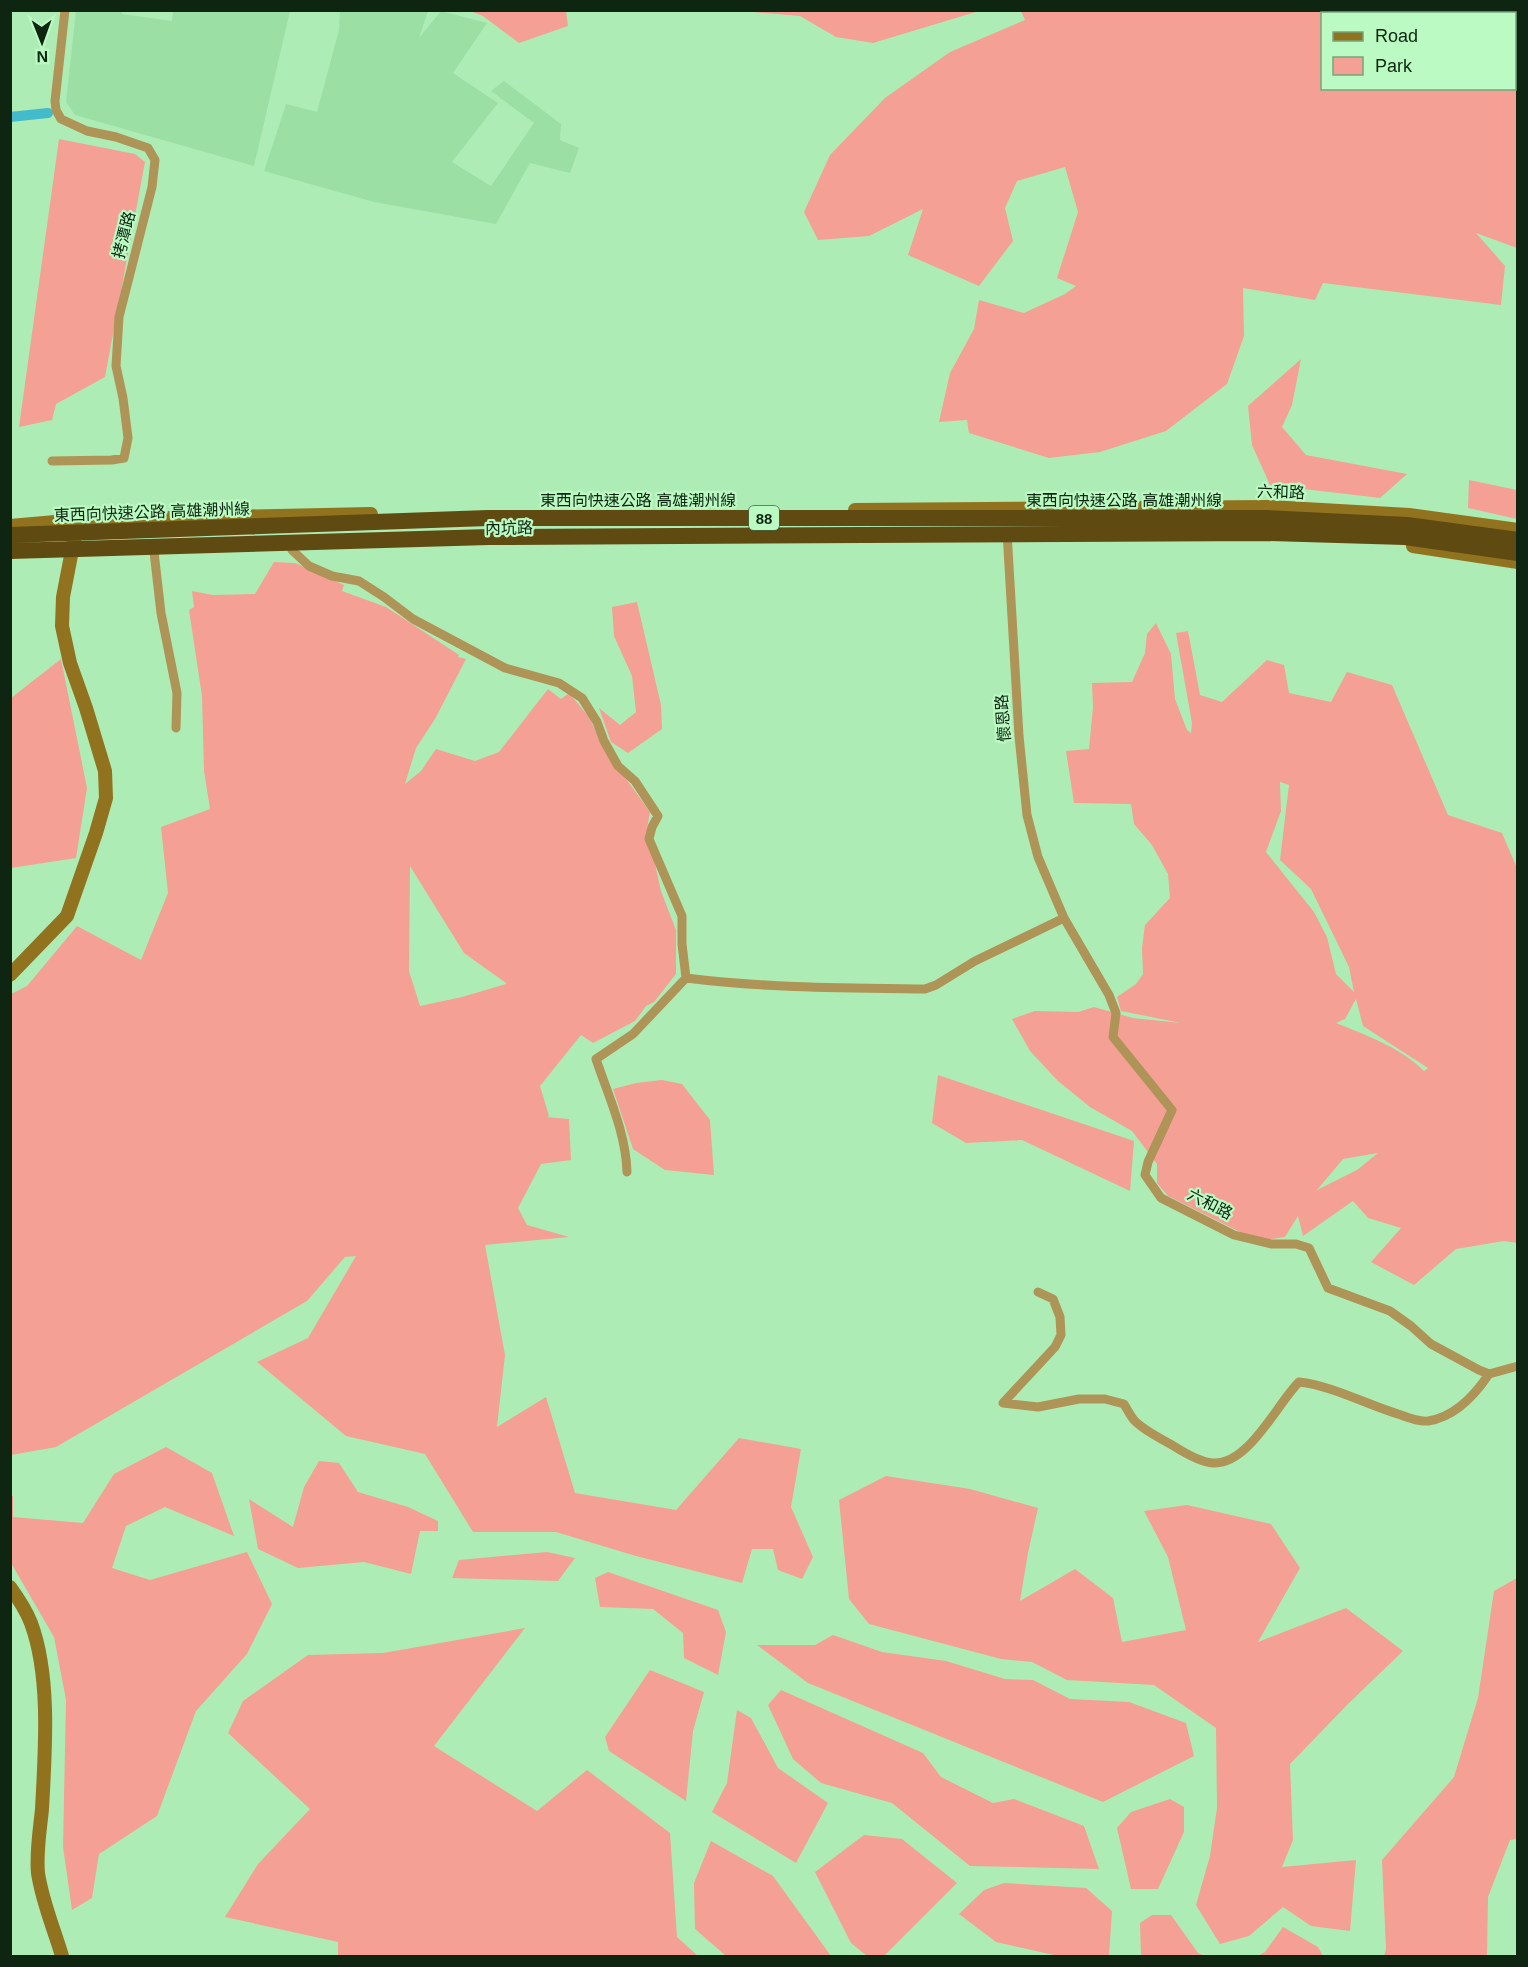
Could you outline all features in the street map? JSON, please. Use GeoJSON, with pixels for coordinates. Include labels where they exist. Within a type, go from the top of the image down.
{"type":"FeatureCollection","features":[{"type":"Feature","properties":{"kind":"highway","name":"東西向快速公路 高雄潮州線"},"geometry":{"type":"LineString","coordinates":[[10,535],[488,518],[1266,518],[1407,525],[1518,540]]}},
{"type":"Feature","properties":{"kind":"highway","name":"東西向快速公路 高雄潮州線"},"geometry":{"type":"LineString","coordinates":[[10,551],[489,537],[1266,533],[1405,537],[1518,553]]}},
{"type":"Feature","properties":{"kind":"main road","name":"六和路"},"geometry":{"type":"LineString","coordinates":[[1006,509],[1269,507],[1409,515],[1518,530]]}},
{"type":"Feature","properties":{"kind":"main road","name":"內坑路"},"geometry":{"type":"LineString","coordinates":[[10,525],[78,520],[488,512],[1006,509]]}},
{"type":"Feature","properties":{"kind":"main road"},"geometry":{"type":"LineString","coordinates":[[10,975],[67,916],[106,798],[105,771],[70,663],[62,626],[63,597],[78,520]]}},
{"type":"Feature","properties":{"kind":"main road"},"geometry":{"type":"LineString","coordinates":[[1008,542],[1266,541],[1403,545],[1518,562]]}},
{"type":"Feature","properties":{"kind":"main road","name":"內坑路"},"geometry":{"type":"LineString","coordinates":[[10,557],[71,553],[501,544],[1008,542]]}},
{"type":"Feature","properties":{"kind":"main road"},"geometry":{"type":"LineString","coordinates":[[10,1587],[31,1622],[39,1650],[43,1680],[44,1761],[38,1873],[62,1956]]}},
{"type":"Feature","properties":{"kind":"street","name":"拷潭路"},"geometry":{"type":"LineString","coordinates":[[52,461],[124,458],[128,438],[116,366],[119,317],[152,187],[156,160],[148,148],[117,137],[87,131],[61,119],[56,110],[56,101],[65,10]]}},
{"type":"Feature","properties":{"kind":"street","name":"懷恩路"},"geometry":{"type":"LineString","coordinates":[[1006,509],[1019,736],[1027,815],[1038,857],[1064,918]]}},
{"type":"Feature","properties":{"kind":"street"},"geometry":{"type":"LineString","coordinates":[[292,550],[309,566],[332,576],[359,581],[413,619],[505,668],[559,683],[582,698],[597,722],[604,741],[618,766],[635,781],[658,816],[649,839],[682,916],[682,944],[686,978]]}},
{"type":"Feature","properties":{"kind":"street"},"geometry":{"type":"LineString","coordinates":[[154,552],[161,613],[177,693],[176,728]]}},
{"type":"Feature","properties":{"kind":"street"},"geometry":{"type":"LineString","coordinates":[[686,978],[815,988],[925,989],[936,985],[975,961],[1064,918]]}},
{"type":"Feature","properties":{"kind":"street","name":"六和路"},"geometry":{"type":"LineString","coordinates":[[1064,918],[1109,995],[1116,1013],[1113,1037],[1172,1110],[1148,1162],[1145,1175],[1161,1198],[1234,1235],[1271,1244],[1296,1244],[1309,1248],[1328,1288],[1390,1311],[1431,1344],[1489,1374]]}},
{"type":"Feature","properties":{"kind":"street"},"geometry":{"type":"LineString","coordinates":[[627,1172],[627,1156],[621,1134],[596,1059],[633,1034],[686,978]]}},
{"type":"Feature","properties":{"kind":"street"},"geometry":{"type":"LineString","coordinates":[[1038,1292],[1053,1299],[1060,1317],[1061,1335],[1055,1347],[1003,1403],[1038,1407],[1079,1399],[1105,1399],[1124,1404],[1134,1420],[1152,1432],[1181,1451],[1214,1463],[1228,1460],[1258,1436],[1290,1391],[1299,1383],[1342,1394],[1417,1420],[1428,1420],[1454,1412],[1476,1393],[1489,1374],[1518,1366]]}},
{"type":"Feature","properties":{"kind":"shaded area"},"geometry":{"type":"Polygon","coordinates":[[[340,10],[428,11],[419,38],[441,11],[487,23],[453,73],[498,103],[452,162],[491,186],[534,123],[491,91],[504,81],[561,124],[560,140],[579,148],[570,173],[530,163],[496,224],[374,202],[264,171],[286,104],[317,112],[339,30],[340,10]]]}},
{"type":"Feature","properties":{"kind":"shaded area"},"geometry":{"type":"Polygon","coordinates":[[[76,11],[122,11],[122,14],[172,21],[173,11],[290,11],[254,166],[75,115],[66,102],[76,11]]]}},
{"type":"Feature","properties":{"kind":"green space"},"geometry":{"type":"Polygon","coordinates":[[[1491,10],[1493,12],[1321,12],[1321,90],[1516,90],[1517,30],[1517,248],[1476,233],[1505,266],[1501,305],[1323,283],[1315,300],[1243,288],[1244,336],[1227,384],[1166,431],[1100,452],[1049,458],[969,433],[967,420],[939,422],[950,373],[974,329],[979,300],[1024,313],[1065,294],[1076,286],[1057,278],[1078,212],[1065,167],[1017,181],[1005,208],[1013,241],[979,286],[908,255],[923,209],[869,236],[818,240],[804,212],[830,155],[885,98],[950,52],[1025,20],[1021,11],[1491,10]]]}},
{"type":"Feature","properties":{"kind":"green space"},"geometry":{"type":"Polygon","coordinates":[[[470,11],[566,11],[568,26],[519,43],[483,16],[470,11]]]}},
{"type":"Feature","properties":{"kind":"green space"},"geometry":{"type":"Polygon","coordinates":[[[741,11],[979,11],[873,43],[836,37],[800,16],[741,11]]]}},
{"type":"Feature","properties":{"kind":"green space"},"geometry":{"type":"Polygon","coordinates":[[[59,139],[135,154],[145,162],[105,377],[56,404],[52,420],[19,427],[59,139]]]}},
{"type":"Feature","properties":{"kind":"green space"},"geometry":{"type":"Polygon","coordinates":[[[1301,359],[1292,405],[1282,427],[1306,455],[1407,474],[1380,498],[1270,485],[1252,445],[1248,406],[1301,359]]]}},
{"type":"Feature","properties":{"kind":"green space"},"geometry":{"type":"Polygon","coordinates":[[[1469,480],[1517,490],[1517,519],[1468,508],[1469,480]]]}},
{"type":"Feature","properties":{"kind":"green space"},"geometry":{"type":"Polygon","coordinates":[[[274,562],[295,563],[344,585],[342,591],[386,607],[459,655],[458,657],[466,659],[435,719],[416,748],[405,784],[421,771],[436,749],[475,761],[499,752],[548,689],[561,699],[569,693],[589,717],[603,747],[650,812],[647,828],[661,891],[676,930],[676,974],[654,1002],[646,1006],[635,1021],[593,1043],[581,1035],[540,1086],[549,1116],[547,1117],[569,1119],[571,1160],[541,1164],[518,1208],[527,1225],[569,1237],[485,1245],[505,1355],[497,1427],[546,1397],[575,1493],[676,1510],[739,1438],[801,1449],[791,1507],[813,1557],[802,1579],[778,1570],[773,1549],[752,1549],[742,1583],[636,1556],[556,1532],[473,1532],[425,1454],[346,1436],[257,1362],[308,1338],[356,1256],[345,1257],[307,1301],[56,1447],[11,1455],[11,994],[27,986],[77,926],[141,960],[168,893],[161,827],[210,809],[204,771],[202,696],[189,610],[194,607],[192,591],[213,595],[255,594],[274,562]],[[410,866],[409,971],[420,1006],[506,984],[464,953],[410,866]]]}},
{"type":"Feature","properties":{"kind":"green space"},"geometry":{"type":"Polygon","coordinates":[[[637,602],[661,705],[662,729],[628,753],[611,742],[599,708],[620,725],[636,712],[632,676],[614,636],[612,607],[637,602]]]}},
{"type":"Feature","properties":{"kind":"green space"},"geometry":{"type":"Polygon","coordinates":[[[1156,623],[1171,654],[1175,699],[1187,730],[1191,733],[1192,723],[1176,633],[1188,631],[1200,695],[1222,702],[1267,660],[1284,665],[1289,693],[1331,702],[1347,672],[1392,685],[1448,815],[1502,833],[1517,868],[1517,1243],[1504,1241],[1456,1249],[1414,1285],[1371,1262],[1401,1228],[1368,1218],[1353,1201],[1303,1236],[1298,1216],[1285,1237],[1258,1241],[1168,1196],[1157,1183],[1157,1164],[1132,1131],[1090,1107],[1058,1081],[1030,1051],[1012,1019],[1035,1011],[1078,1012],[1094,1007],[1133,1018],[1181,1023],[1121,1011],[1117,997],[1136,984],[1143,974],[1142,948],[1145,925],[1170,898],[1168,874],[1152,845],[1134,824],[1131,804],[1074,803],[1066,751],[1089,749],[1093,707],[1092,683],[1132,682],[1145,653],[1147,634],[1156,623]],[[1280,782],[1281,811],[1266,852],[1314,912],[1327,937],[1336,974],[1354,992],[1349,967],[1311,889],[1280,860],[1289,785],[1280,782]],[[1356,999],[1345,1019],[1336,1023],[1371,1037],[1405,1055],[1424,1071],[1428,1068],[1363,1026],[1356,999]],[[1378,1153],[1343,1159],[1317,1190],[1357,1170],[1378,1153]]]}},
{"type":"Feature","properties":{"kind":"green space"},"geometry":{"type":"Polygon","coordinates":[[[61,659],[87,788],[76,858],[11,868],[11,698],[61,659]]]}},
{"type":"Feature","properties":{"kind":"green space"},"geometry":{"type":"Polygon","coordinates":[[[938,1075],[1134,1141],[1130,1191],[1022,1140],[966,1143],[932,1123],[938,1075]]]}},
{"type":"Feature","properties":{"kind":"green space"},"geometry":{"type":"Polygon","coordinates":[[[662,1080],[682,1084],[710,1120],[714,1175],[665,1170],[633,1149],[613,1089],[662,1080]]]}},
{"type":"Feature","properties":{"kind":"green space"},"geometry":{"type":"Polygon","coordinates":[[[166,1447],[212,1473],[234,1536],[165,1507],[126,1526],[112,1568],[150,1580],[247,1552],[272,1604],[247,1654],[196,1711],[157,1816],[99,1854],[92,1898],[72,1910],[63,1847],[66,1700],[54,1637],[11,1563],[11,1496],[13,1496],[13,1517],[83,1523],[114,1474],[166,1447]]]}},
{"type":"Feature","properties":{"kind":"green space"},"geometry":{"type":"Polygon","coordinates":[[[319,1461],[339,1463],[358,1492],[408,1507],[438,1521],[438,1531],[420,1531],[411,1574],[364,1562],[298,1568],[258,1549],[249,1499],[293,1527],[304,1487],[319,1461]]]}},
{"type":"Feature","properties":{"kind":"green space"},"geometry":{"type":"Polygon","coordinates":[[[886,1476],[970,1489],[1038,1508],[1020,1601],[1075,1569],[1113,1598],[1122,1642],[1186,1630],[1168,1557],[1144,1511],[1187,1505],[1271,1524],[1300,1568],[1258,1642],[1346,1608],[1403,1651],[1290,1764],[1293,1840],[1282,1867],[1356,1860],[1350,1931],[1311,1926],[1283,1907],[1249,1936],[1220,1944],[1196,1905],[1210,1856],[1217,1808],[1216,1728],[1154,1685],[1067,1680],[1032,1662],[1001,1659],[869,1624],[849,1599],[839,1500],[886,1476]]]}},
{"type":"Feature","properties":{"kind":"green space"},"geometry":{"type":"Polygon","coordinates":[[[547,1552],[575,1558],[558,1581],[452,1578],[459,1560],[547,1552]]]}},
{"type":"Feature","properties":{"kind":"green space"},"geometry":{"type":"Polygon","coordinates":[[[608,1572],[718,1610],[726,1632],[718,1675],[684,1658],[683,1633],[653,1609],[600,1607],[595,1578],[608,1572]]]}},
{"type":"Feature","properties":{"kind":"green space"},"geometry":{"type":"Polygon","coordinates":[[[1517,1578],[1517,1839],[1510,1840],[1488,1897],[1487,1956],[1384,1956],[1386,1949],[1382,1860],[1454,1777],[1478,1698],[1494,1591],[1517,1578]]]}},
{"type":"Feature","properties":{"kind":"green space"},"geometry":{"type":"Polygon","coordinates":[[[525,1628],[434,1746],[537,1811],[587,1770],[670,1833],[677,1937],[698,1956],[338,1956],[338,1942],[225,1917],[258,1864],[310,1809],[228,1733],[243,1701],[308,1655],[383,1653],[525,1628]]]}},
{"type":"Feature","properties":{"kind":"green space"},"geometry":{"type":"Polygon","coordinates":[[[833,1635],[882,1652],[946,1661],[1005,1679],[1033,1680],[1070,1699],[1129,1702],[1186,1723],[1194,1756],[1103,1802],[808,1683],[757,1645],[815,1645],[833,1635]]]}},
{"type":"Feature","properties":{"kind":"green space"},"geometry":{"type":"Polygon","coordinates":[[[650,1670],[704,1692],[693,1731],[686,1801],[609,1751],[605,1737],[650,1670]]]}},
{"type":"Feature","properties":{"kind":"green space"},"geometry":{"type":"Polygon","coordinates":[[[781,1690],[923,1753],[941,1777],[993,1803],[1014,1799],[1084,1826],[1099,1869],[970,1866],[892,1803],[821,1783],[793,1759],[768,1705],[781,1690]]]}},
{"type":"Feature","properties":{"kind":"green space"},"geometry":{"type":"Polygon","coordinates":[[[737,1710],[751,1718],[778,1768],[828,1803],[796,1863],[712,1812],[727,1783],[737,1710]]]}},
{"type":"Feature","properties":{"kind":"green space"},"geometry":{"type":"Polygon","coordinates":[[[1170,1799],[1184,1807],[1184,1832],[1158,1889],[1131,1889],[1117,1828],[1131,1812],[1170,1799]]]}},
{"type":"Feature","properties":{"kind":"green space"},"geometry":{"type":"Polygon","coordinates":[[[864,1835],[902,1839],[957,1883],[884,1956],[867,1956],[851,1943],[815,1872],[864,1835]]]}},
{"type":"Feature","properties":{"kind":"green space"},"geometry":{"type":"Polygon","coordinates":[[[711,1841],[773,1876],[831,1956],[726,1956],[695,1929],[694,1883],[711,1841]]]}},
{"type":"Feature","properties":{"kind":"green space"},"geometry":{"type":"Polygon","coordinates":[[[1004,1883],[1086,1888],[1112,1911],[1109,1956],[1058,1956],[996,1942],[959,1914],[984,1890],[1004,1883]]]}},
{"type":"Feature","properties":{"kind":"green space"},"geometry":{"type":"Polygon","coordinates":[[[1152,1915],[1171,1915],[1198,1953],[1205,1956],[1141,1956],[1140,1923],[1152,1915]]]}},
{"type":"Feature","properties":{"kind":"green space"},"geometry":{"type":"Polygon","coordinates":[[[1283,1927],[1318,1947],[1323,1956],[1258,1956],[1265,1952],[1283,1927]]]}},
{"type":"Feature","properties":{"kind":"waterway"},"geometry":{"type":"LineString","coordinates":[[10,117],[48,113]]}}]}
